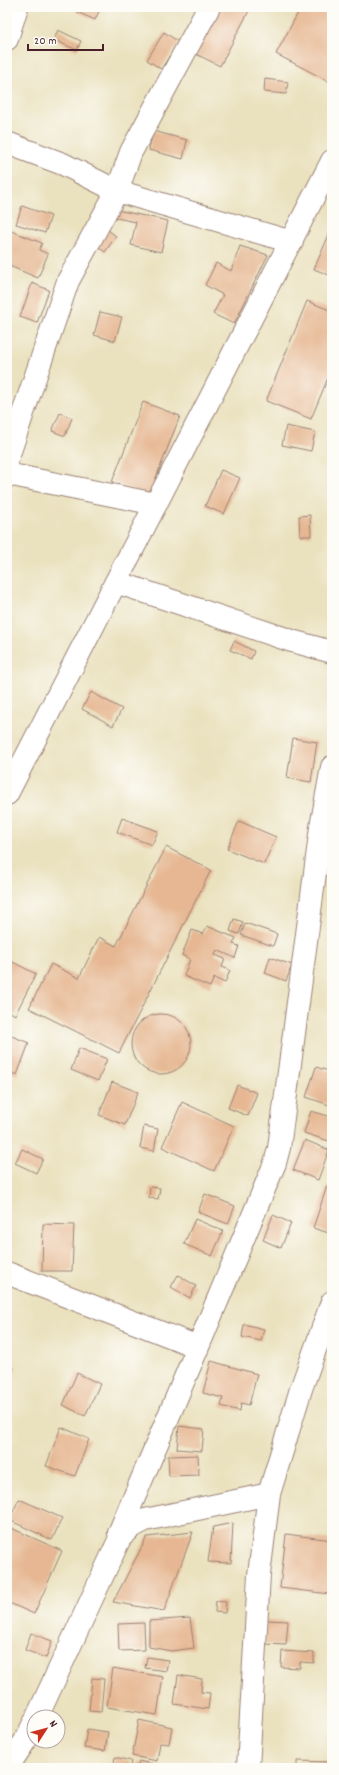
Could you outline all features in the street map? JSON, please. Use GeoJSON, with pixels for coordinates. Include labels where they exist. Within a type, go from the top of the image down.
{"type":"FeatureCollection","features":[{"type":"Feature","properties":{"kind":"street"},"geometry":{"type":"LineString","coordinates":[[7,39],[17,7]]}},
{"type":"Feature","properties":{"kind":"street"},"geometry":{"type":"LineString","coordinates":[[7,460],[68,281],[117,191],[131,152],[209,7]]}},
{"type":"Feature","properties":{"kind":"street"},"geometry":{"type":"LineString","coordinates":[[7,143],[63,164],[117,191],[292,242]]}},
{"type":"Feature","properties":{"kind":"street"},"geometry":{"type":"LineString","coordinates":[[7,794],[292,242],[332,161]]}},
{"type":"Feature","properties":{"kind":"street"},"geometry":{"type":"LineString","coordinates":[[7,474],[156,504]]}},
{"type":"Feature","properties":{"kind":"street"},"geometry":{"type":"LineString","coordinates":[[116,582],[292,641],[332,652]]}},
{"type":"Feature","properties":{"kind":"street"},"geometry":{"type":"LineString","coordinates":[[120,1538],[119,1533],[272,1170],[279,1148],[321,827],[332,767]]}},
{"type":"Feature","properties":{"kind":"street"},"geometry":{"type":"LineString","coordinates":[[7,1273],[198,1347]]}},
{"type":"Feature","properties":{"kind":"street"},"geometry":{"type":"LineString","coordinates":[[248,1768],[259,1575],[269,1494],[301,1389],[332,1302]]}},
{"type":"Feature","properties":{"kind":"street"},"geometry":{"type":"LineString","coordinates":[[41,1709],[120,1538],[132,1527],[145,1520],[269,1494]]}},
{"type":"Feature","properties":{"kind":"street"},"geometry":{"type":"LineString","coordinates":[[7,1768],[26,1739]]}},
{"type":"Feature","properties":{"kind":"building"},"geometry":{"type":"Polygon","coordinates":[[[79,7],[101,7],[95,20],[77,12],[79,7]]]}},
{"type":"Feature","properties":{"kind":"building"},"geometry":{"type":"Polygon","coordinates":[[[221,7],[251,7],[220,66],[196,54],[221,7]]]}},
{"type":"Feature","properties":{"kind":"building"},"geometry":{"type":"Polygon","coordinates":[[[301,7],[332,7],[332,83],[276,54],[301,7]]]}},
{"type":"Feature","properties":{"kind":"building"},"geometry":{"type":"Polygon","coordinates":[[[58,30],[81,41],[77,50],[54,40],[58,30]]]}},
{"type":"Feature","properties":{"kind":"building"},"geometry":{"type":"Polygon","coordinates":[[[164,32],[179,42],[161,69],[147,60],[164,32]]]}},
{"type":"Feature","properties":{"kind":"building"},"geometry":{"type":"Polygon","coordinates":[[[265,79],[288,82],[286,94],[264,92],[265,79]]]}},
{"type":"Feature","properties":{"kind":"building"},"geometry":{"type":"Polygon","coordinates":[[[153,131],[187,140],[183,159],[149,150],[153,131]]]}},
{"type":"Feature","properties":{"kind":"building"},"geometry":{"type":"Polygon","coordinates":[[[22,206],[51,216],[45,233],[16,224],[22,206]]]}},
{"type":"Feature","properties":{"kind":"building"},"geometry":{"type":"Polygon","coordinates":[[[117,210],[168,221],[161,252],[131,245],[136,222],[116,218],[117,210]]]}},
{"type":"Feature","properties":{"kind":"building"},"geometry":{"type":"Polygon","coordinates":[[[332,228],[332,267],[329,275],[314,269],[332,228]]]}},
{"type":"Feature","properties":{"kind":"building"},"geometry":{"type":"Polygon","coordinates":[[[9,230],[42,243],[39,250],[48,254],[38,278],[7,265],[7,237],[9,230]]]}},
{"type":"Feature","properties":{"kind":"building"},"geometry":{"type":"Polygon","coordinates":[[[108,230],[116,236],[105,252],[98,246],[108,230]]]}},
{"type":"Feature","properties":{"kind":"building"},"geometry":{"type":"Polygon","coordinates":[[[240,246],[268,255],[234,324],[213,314],[223,295],[205,285],[216,263],[231,271],[240,246]]]}},
{"type":"Feature","properties":{"kind":"building"},"geometry":{"type":"Polygon","coordinates":[[[32,283],[49,290],[37,323],[20,317],[32,283]]]}},
{"type":"Feature","properties":{"kind":"building"},"geometry":{"type":"Polygon","coordinates":[[[307,301],[332,311],[332,368],[311,419],[266,401],[307,301]]]}},
{"type":"Feature","properties":{"kind":"building"},"geometry":{"type":"Polygon","coordinates":[[[100,312],[122,317],[115,341],[94,335],[100,312]]]}},
{"type":"Feature","properties":{"kind":"building"},"geometry":{"type":"Polygon","coordinates":[[[143,402],[180,416],[149,496],[112,482],[143,402]]]}},
{"type":"Feature","properties":{"kind":"building"},"geometry":{"type":"Polygon","coordinates":[[[60,413],[72,418],[65,436],[52,431],[60,413]]]}},
{"type":"Feature","properties":{"kind":"building"},"geometry":{"type":"Polygon","coordinates":[[[286,426],[315,432],[311,451],[282,445],[286,426]]]}},
{"type":"Feature","properties":{"kind":"building"},"geometry":{"type":"Polygon","coordinates":[[[221,470],[240,478],[224,514],[205,506],[221,470]]]}},
{"type":"Feature","properties":{"kind":"building"},"geometry":{"type":"Polygon","coordinates":[[[331,474],[332,498],[329,498],[331,474]]]}},
{"type":"Feature","properties":{"kind":"building"},"geometry":{"type":"Polygon","coordinates":[[[310,515],[311,536],[300,536],[299,516],[310,515]]]}},
{"type":"Feature","properties":{"kind":"building"},"geometry":{"type":"Polygon","coordinates":[[[234,641],[254,651],[251,659],[230,650],[234,641]]]}},
{"type":"Feature","properties":{"kind":"building"},"geometry":{"type":"Polygon","coordinates":[[[91,692],[122,709],[113,726],[82,709],[91,692]]]}},
{"type":"Feature","properties":{"kind":"building"},"geometry":{"type":"Polygon","coordinates":[[[293,738],[317,742],[311,782],[287,778],[293,738]]]}},
{"type":"Feature","properties":{"kind":"building"},"geometry":{"type":"Polygon","coordinates":[[[122,818],[158,831],[152,845],[117,832],[122,818]]]}},
{"type":"Feature","properties":{"kind":"building"},"geometry":{"type":"Polygon","coordinates":[[[239,821],[276,837],[264,864],[227,849],[239,821]]]}},
{"type":"Feature","properties":{"kind":"building"},"geometry":{"type":"Polygon","coordinates":[[[166,847],[211,870],[119,1053],[29,1008],[51,964],[79,978],[99,937],[116,946],[166,847]]]}},
{"type":"Feature","properties":{"kind":"building"},"geometry":{"type":"Polygon","coordinates":[[[234,919],[243,922],[239,934],[230,931],[234,919]]]}},
{"type":"Feature","properties":{"kind":"building"},"geometry":{"type":"Polygon","coordinates":[[[245,923],[277,934],[273,946],[241,935],[245,923]]]}},
{"type":"Feature","properties":{"kind":"building"},"geometry":{"type":"Polygon","coordinates":[[[207,926],[236,938],[233,944],[239,946],[235,958],[217,950],[215,955],[225,959],[222,967],[230,970],[225,983],[214,978],[210,987],[184,976],[190,959],[182,955],[192,930],[203,934],[207,926]]]}},
{"type":"Feature","properties":{"kind":"building"},"geometry":{"type":"Polygon","coordinates":[[[270,957],[292,965],[286,981],[265,973],[270,957]]]}},
{"type":"Feature","properties":{"kind":"building"},"geometry":{"type":"Polygon","coordinates":[[[7,959],[36,974],[15,1015],[7,1010],[7,959]]]}},
{"type":"Feature","properties":{"kind":"building"},"geometry":{"type":"Polygon","coordinates":[[[161,1014],[178,1019],[186,1027],[191,1044],[186,1061],[178,1069],[161,1074],[144,1069],[136,1061],[131,1044],[136,1027],[144,1019],[161,1014]]]}},
{"type":"Feature","properties":{"kind":"building"},"geometry":{"type":"Polygon","coordinates":[[[7,1034],[29,1043],[17,1075],[7,1071],[7,1034]]]}},
{"type":"Feature","properties":{"kind":"building"},"geometry":{"type":"Polygon","coordinates":[[[79,1048],[107,1059],[98,1081],[71,1070],[79,1048]]]}},
{"type":"Feature","properties":{"kind":"building"},"geometry":{"type":"Polygon","coordinates":[[[316,1067],[332,1072],[332,1106],[306,1097],[316,1067]]]}},
{"type":"Feature","properties":{"kind":"building"},"geometry":{"type":"Polygon","coordinates":[[[112,1082],[138,1092],[125,1125],[99,1115],[112,1082]]]}},
{"type":"Feature","properties":{"kind":"building"},"geometry":{"type":"Polygon","coordinates":[[[237,1085],[257,1093],[248,1116],[228,1108],[237,1085]]]}},
{"type":"Feature","properties":{"kind":"building"},"geometry":{"type":"Polygon","coordinates":[[[182,1102],[234,1126],[214,1171],[162,1147],[182,1102]]]}},
{"type":"Feature","properties":{"kind":"building"},"geometry":{"type":"Polygon","coordinates":[[[311,1111],[332,1117],[332,1142],[304,1133],[311,1111]]]}},
{"type":"Feature","properties":{"kind":"building"},"geometry":{"type":"Polygon","coordinates":[[[144,1126],[158,1129],[154,1151],[140,1148],[144,1126]]]}},
{"type":"Feature","properties":{"kind":"building"},"geometry":{"type":"Polygon","coordinates":[[[305,1140],[329,1150],[318,1180],[293,1170],[305,1140]]]}},
{"type":"Feature","properties":{"kind":"building"},"geometry":{"type":"Polygon","coordinates":[[[22,1149],[43,1159],[36,1173],[15,1163],[22,1149]]]}},
{"type":"Feature","properties":{"kind":"building"},"geometry":{"type":"Polygon","coordinates":[[[327,1186],[332,1188],[332,1234],[313,1228],[327,1186]]]}},
{"type":"Feature","properties":{"kind":"building"},"geometry":{"type":"Polygon","coordinates":[[[150,1187],[160,1188],[158,1199],[149,1198],[150,1187]]]}},
{"type":"Feature","properties":{"kind":"building"},"geometry":{"type":"Polygon","coordinates":[[[205,1194],[235,1206],[228,1224],[198,1212],[205,1194]]]}},
{"type":"Feature","properties":{"kind":"building"},"geometry":{"type":"Polygon","coordinates":[[[273,1215],[291,1223],[281,1248],[263,1240],[273,1215]]]}},
{"type":"Feature","properties":{"kind":"building"},"geometry":{"type":"Polygon","coordinates":[[[195,1219],[223,1231],[212,1256],[184,1244],[195,1219]]]}},
{"type":"Feature","properties":{"kind":"building"},"geometry":{"type":"Polygon","coordinates":[[[43,1224],[74,1225],[72,1271],[42,1271],[43,1224]]]}},
{"type":"Feature","properties":{"kind":"building"},"geometry":{"type":"Polygon","coordinates":[[[178,1275],[196,1286],[190,1298],[171,1287],[178,1275]]]}},
{"type":"Feature","properties":{"kind":"building"},"geometry":{"type":"Polygon","coordinates":[[[244,1324],[264,1329],[261,1341],[242,1337],[244,1324]]]}},
{"type":"Feature","properties":{"kind":"building"},"geometry":{"type":"Polygon","coordinates":[[[211,1361],[257,1374],[249,1405],[241,1403],[240,1411],[221,1406],[223,1398],[203,1393],[211,1361]]]}},
{"type":"Feature","properties":{"kind":"building"},"geometry":{"type":"Polygon","coordinates":[[[7,1365],[14,1368],[8,1383],[7,1382],[7,1365]]]}},
{"type":"Feature","properties":{"kind":"building"},"geometry":{"type":"Polygon","coordinates":[[[77,1373],[100,1384],[85,1416],[63,1405],[77,1373]]]}},
{"type":"Feature","properties":{"kind":"building"},"geometry":{"type":"Polygon","coordinates":[[[179,1426],[204,1429],[202,1451],[177,1449],[179,1426]]]}},
{"type":"Feature","properties":{"kind":"building"},"geometry":{"type":"Polygon","coordinates":[[[61,1427],[89,1439],[75,1476],[46,1466],[61,1427]]]}},
{"type":"Feature","properties":{"kind":"building"},"geometry":{"type":"Polygon","coordinates":[[[198,1455],[199,1475],[169,1476],[168,1456],[198,1455]]]}},
{"type":"Feature","properties":{"kind":"building"},"geometry":{"type":"Polygon","coordinates":[[[19,1499],[62,1518],[52,1540],[9,1520],[19,1499]]]}},
{"type":"Feature","properties":{"kind":"building"},"geometry":{"type":"Polygon","coordinates":[[[233,1523],[231,1563],[208,1562],[213,1527],[233,1523]]]}},
{"type":"Feature","properties":{"kind":"building"},"geometry":{"type":"Polygon","coordinates":[[[9,1527],[62,1551],[34,1614],[7,1602],[7,1532],[9,1527]]]}},
{"type":"Feature","properties":{"kind":"building"},"geometry":{"type":"Polygon","coordinates":[[[193,1532],[164,1611],[113,1602],[147,1537],[193,1532]]]}},
{"type":"Feature","properties":{"kind":"building"},"geometry":{"type":"Polygon","coordinates":[[[286,1534],[332,1540],[332,1574],[330,1594],[280,1588],[286,1534]]]}},
{"type":"Feature","properties":{"kind":"building"},"geometry":{"type":"Polygon","coordinates":[[[216,1601],[226,1602],[225,1613],[215,1612],[216,1601]]]}},
{"type":"Feature","properties":{"kind":"building"},"geometry":{"type":"Polygon","coordinates":[[[190,1618],[194,1648],[171,1651],[149,1647],[149,1621],[190,1618]]]}},
{"type":"Feature","properties":{"kind":"building"},"geometry":{"type":"Polygon","coordinates":[[[266,1620],[288,1621],[286,1645],[265,1644],[266,1620]]]}},
{"type":"Feature","properties":{"kind":"building"},"geometry":{"type":"Polygon","coordinates":[[[144,1623],[145,1650],[119,1651],[118,1624],[144,1623]]]}},
{"type":"Feature","properties":{"kind":"building"},"geometry":{"type":"Polygon","coordinates":[[[31,1633],[52,1641],[46,1658],[25,1650],[31,1633]]]}},
{"type":"Feature","properties":{"kind":"building"},"geometry":{"type":"Polygon","coordinates":[[[282,1651],[314,1653],[314,1663],[300,1662],[300,1668],[281,1667],[282,1651]]]}},
{"type":"Feature","properties":{"kind":"building"},"geometry":{"type":"Polygon","coordinates":[[[147,1657],[168,1660],[166,1671],[145,1668],[147,1657]]]}},
{"type":"Feature","properties":{"kind":"building"},"geometry":{"type":"Polygon","coordinates":[[[113,1668],[163,1677],[157,1715],[107,1707],[113,1668]]]}},
{"type":"Feature","properties":{"kind":"building"},"geometry":{"type":"Polygon","coordinates":[[[178,1675],[202,1679],[201,1692],[210,1693],[208,1709],[174,1704],[178,1675]]]}},
{"type":"Feature","properties":{"kind":"building"},"geometry":{"type":"Polygon","coordinates":[[[92,1678],[104,1679],[101,1712],[89,1711],[92,1678]]]}},
{"type":"Feature","properties":{"kind":"building"},"geometry":{"type":"Polygon","coordinates":[[[139,1720],[172,1727],[169,1744],[160,1743],[157,1761],[132,1756],[139,1720]]]}},
{"type":"Feature","properties":{"kind":"building"},"geometry":{"type":"Polygon","coordinates":[[[87,1729],[108,1732],[105,1751],[84,1748],[87,1729]]]}},
{"type":"Feature","properties":{"kind":"building"},"geometry":{"type":"Polygon","coordinates":[[[115,1757],[131,1761],[130,1768],[113,1768],[115,1757]]]}},
{"type":"Feature","properties":{"kind":"building"},"geometry":{"type":"Polygon","coordinates":[[[139,1761],[160,1766],[160,1768],[137,1768],[139,1761]]]}},
{"type":"Feature","properties":{"kind":"building"},"geometry":{"type":"Polygon","coordinates":[[[297,1761],[331,1762],[331,1768],[297,1768],[297,1761]]]}}]}
